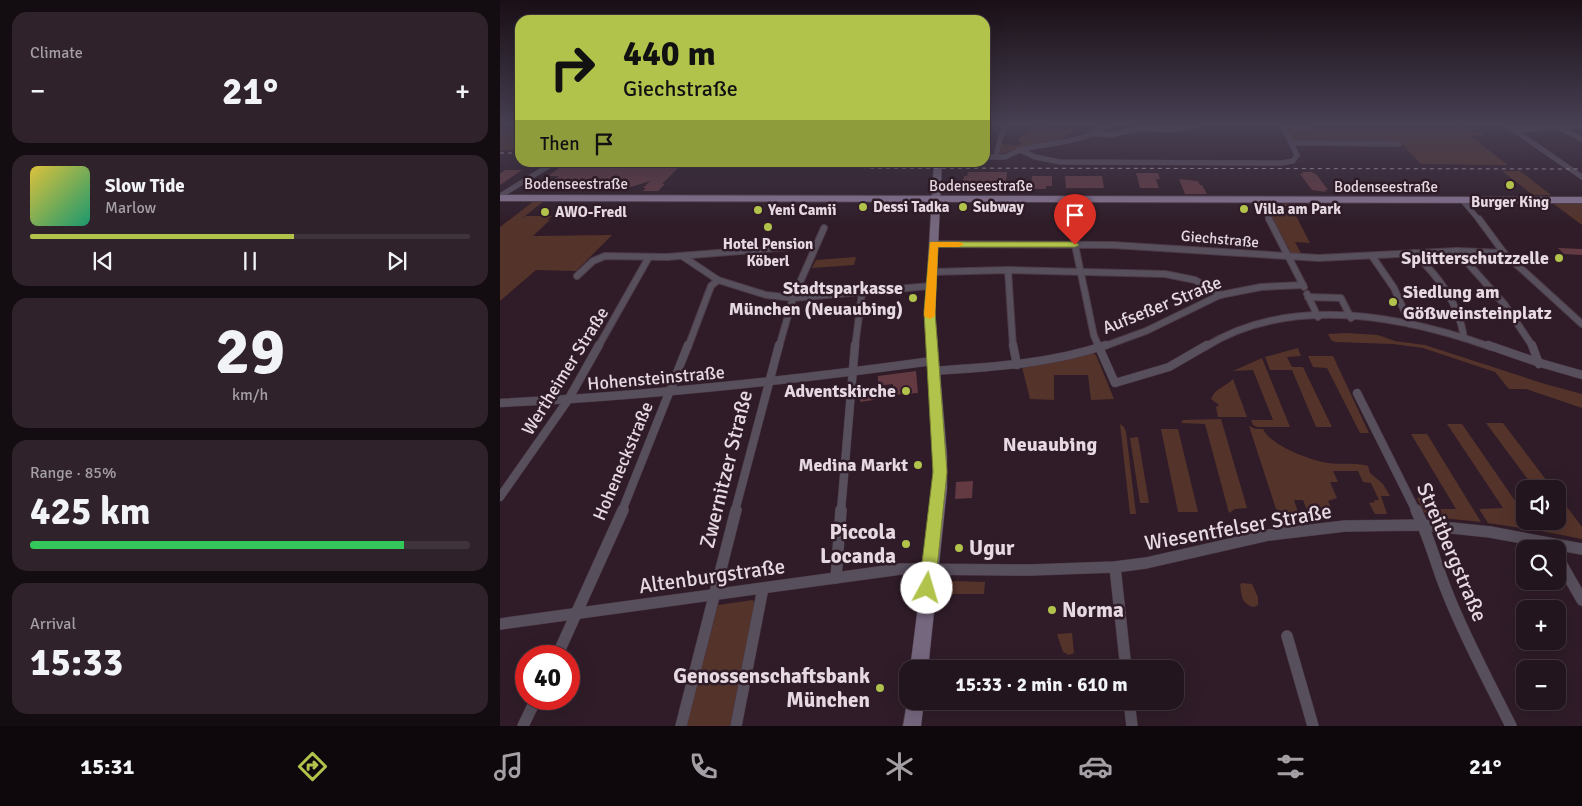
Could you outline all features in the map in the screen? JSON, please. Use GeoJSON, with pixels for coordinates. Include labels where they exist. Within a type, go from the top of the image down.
{"type":"FeatureCollection","features":[{"type":"Feature","properties":{"kind":"main road","name":"Bodenseestraße"},"geometry":{"type":"LineString","coordinates":[[500,197],[1582,200]]}},
{"type":"Feature","properties":{"kind":"street"},"geometry":{"type":"LineString","coordinates":[[1033,157],[1060,162],[1281,163],[1293,161],[1297,157]]}},
{"type":"Feature","properties":{"kind":"street"},"geometry":{"type":"LineString","coordinates":[[1553,157],[1582,177]]}},
{"type":"Feature","properties":{"kind":"street"},"geometry":{"type":"LineString","coordinates":[[500,197],[547,167]]}},
{"type":"Feature","properties":{"kind":"street"},"geometry":{"type":"LineString","coordinates":[[920,660],[940,472],[930,286],[938,199],[938,167]]}},
{"type":"Feature","properties":{"kind":"street"},"geometry":{"type":"LineString","coordinates":[[1259,200],[1318,317]]}},
{"type":"Feature","properties":{"kind":"street"},"geometry":{"type":"LineString","coordinates":[[1462,200],[1480,220],[1504,253],[1582,324]]}},
{"type":"Feature","properties":{"kind":"street","name":"Zwernitzer Straße"},"geometry":{"type":"LineString","coordinates":[[681,726],[768,383],[793,298],[824,228]]}},
{"type":"Feature","properties":{"kind":"street","name":"Giechstraße"},"geometry":{"type":"LineString","coordinates":[[933,244],[1162,247],[1289,258],[1346,258],[1457,251],[1504,253]]}},
{"type":"Feature","properties":{"kind":"street"},"geometry":{"type":"LineString","coordinates":[[576,276],[593,261],[601,257],[682,256],[816,245]]}},
{"type":"Feature","properties":{"kind":"street"},"geometry":{"type":"LineString","coordinates":[[1075,245],[1098,348],[1115,383],[1147,375],[1170,366],[1225,335],[1247,326],[1274,320],[1318,317],[1351,318],[1410,324],[1464,337],[1538,364],[1582,375]]}},
{"type":"Feature","properties":{"kind":"street"},"geometry":{"type":"LineString","coordinates":[[1457,251],[1508,310],[1524,332],[1538,364]]}},
{"type":"Feature","properties":{"kind":"street"},"geometry":{"type":"LineString","coordinates":[[1414,253],[1437,277],[1454,301],[1461,317],[1464,337]]}},
{"type":"Feature","properties":{"kind":"street"},"geometry":{"type":"LineString","coordinates":[[682,256],[718,280],[737,288],[766,295],[793,298],[930,286]]}},
{"type":"Feature","properties":{"kind":"street"},"geometry":{"type":"LineString","coordinates":[[1372,256],[1394,286],[1410,324]]}},
{"type":"Feature","properties":{"kind":"street","name":"Wertheimer Straße"},"geometry":{"type":"LineString","coordinates":[[500,497],[568,400],[649,257]]}},
{"type":"Feature","properties":{"kind":"street"},"geometry":{"type":"LineString","coordinates":[[1008,270],[1013,347],[1017,364]]}},
{"type":"Feature","properties":{"kind":"street"},"geometry":{"type":"LineString","coordinates":[[930,272],[1080,271],[1182,276],[1208,284],[1221,295]]}},
{"type":"Feature","properties":{"kind":"street","name":"Hoheneckstraße"},"geometry":{"type":"LineString","coordinates":[[562,645],[578,614],[671,392],[711,286],[718,280]]}},
{"type":"Feature","properties":{"kind":"street","name":"Aufseßer Straße"},"geometry":{"type":"LineString","coordinates":[[933,366],[1017,364],[1098,348],[1151,328],[1190,307],[1221,295],[1253,287],[1284,285],[1341,298],[1351,318]]}},
{"type":"Feature","properties":{"kind":"street"},"geometry":{"type":"LineString","coordinates":[[836,578],[851,373],[862,292]]}},
{"type":"Feature","properties":{"kind":"street","name":"Hohensteinstraße"},"geometry":{"type":"LineString","coordinates":[[500,403],[671,392],[933,366]]}},
{"type":"Feature","properties":{"kind":"street","name":"Streitbergstraße"},"geometry":{"type":"LineString","coordinates":[[1357,393],[1423,526],[1447,593],[1476,658],[1511,726]]}},
{"type":"Feature","properties":{"kind":"street","name":"Wiesentfelser Straße"},"geometry":{"type":"LineString","coordinates":[[929,569],[1031,570],[1116,567],[1146,563],[1282,533],[1345,526],[1423,526],[1490,532],[1524,540]]}},
{"type":"Feature","properties":{"kind":"street","name":"Wiesentfelser Straße"},"geometry":{"type":"LineString","coordinates":[[1566,548],[1582,549]]}},
{"type":"Feature","properties":{"kind":"street"},"geometry":{"type":"LineString","coordinates":[[1116,567],[1125,660]]}},
{"type":"Feature","properties":{"kind":"street","name":"Altenburgstraße"},"geometry":{"type":"LineString","coordinates":[[500,624],[901,569],[929,569]]}},
{"type":"Feature","properties":{"kind":"street"},"geometry":{"type":"LineString","coordinates":[[1566,572],[1582,600]]}},
{"type":"Feature","properties":{"kind":"street"},"geometry":{"type":"LineString","coordinates":[[736,726],[764,588]]}},
{"type":"Feature","properties":{"kind":"street"},"geometry":{"type":"LineString","coordinates":[[1287,636],[1313,726]]}},
{"type":"Feature","properties":{"kind":"street"},"geometry":{"type":"LineString","coordinates":[[523,726],[531,710]]}},
{"type":"Feature","properties":{"kind":"street"},"geometry":{"type":"LineString","coordinates":[[912,726],[914,710]]}},
{"type":"Feature","properties":{"kind":"street"},"geometry":{"type":"LineString","coordinates":[[1130,710],[1132,726]]}},
{"type":"Feature","properties":{"kind":"shaded area"},"geometry":{"type":"Polygon","coordinates":[[[1414,157],[1497,157],[1508,165],[1421,164],[1414,157]]]}},
{"type":"Feature","properties":{"kind":"shaded area"},"geometry":{"type":"Polygon","coordinates":[[[1502,171],[1520,171],[1551,195],[1533,195],[1502,171]]]}},
{"type":"Feature","properties":{"kind":"shaded area"},"geometry":{"type":"Polygon","coordinates":[[[534,201],[544,201],[520,220],[526,216],[552,216],[533,236],[612,235],[576,271],[536,270],[500,301],[500,227],[534,201]]]}},
{"type":"Feature","properties":{"kind":"shaded area"},"geometry":{"type":"Polygon","coordinates":[[[1265,204],[1290,204],[1310,243],[1295,242],[1302,255],[1292,255],[1265,204]]]}},
{"type":"Feature","properties":{"kind":"shaded area"},"geometry":{"type":"Polygon","coordinates":[[[1554,204],[1582,204],[1582,225],[1554,204]]]}},
{"type":"Feature","properties":{"kind":"shaded area"},"geometry":{"type":"Polygon","coordinates":[[[856,257],[854,265],[812,268],[816,260],[856,257]]]}},
{"type":"Feature","properties":{"kind":"shaded area"},"geometry":{"type":"Polygon","coordinates":[[[1328,334],[1378,335],[1395,341],[1425,345],[1582,394],[1582,408],[1526,389],[1509,389],[1495,372],[1423,348],[1393,344],[1335,342],[1331,340],[1328,334]]]}},
{"type":"Feature","properties":{"kind":"shaded area"},"geometry":{"type":"Polygon","coordinates":[[[1298,348],[1301,356],[1287,357],[1292,367],[1303,367],[1332,427],[1316,427],[1292,370],[1270,370],[1265,357],[1298,348]]]}},
{"type":"Feature","properties":{"kind":"shaded area"},"geometry":{"type":"Polygon","coordinates":[[[1092,353],[1096,355],[1114,399],[1091,400],[1088,375],[1054,375],[1054,400],[1030,399],[1022,367],[1092,353]]]}},
{"type":"Feature","properties":{"kind":"shaded area"},"geometry":{"type":"Polygon","coordinates":[[[1308,356],[1333,356],[1369,433],[1360,433],[1327,368],[1313,367],[1308,356]]]}},
{"type":"Feature","properties":{"kind":"shaded area"},"geometry":{"type":"Polygon","coordinates":[[[1262,358],[1290,427],[1257,427],[1253,425],[1251,420],[1273,420],[1253,370],[1233,371],[1262,358]]]}},
{"type":"Feature","properties":{"kind":"shaded area"},"geometry":{"type":"Polygon","coordinates":[[[1233,379],[1247,417],[1218,417],[1216,407],[1219,405],[1211,399],[1218,390],[1233,379]]]}},
{"type":"Feature","properties":{"kind":"shaded area"},"geometry":{"type":"Polygon","coordinates":[[[1221,419],[1247,508],[1235,509],[1229,513],[1205,424],[1181,423],[1183,420],[1221,419]]]}},
{"type":"Feature","properties":{"kind":"shaded area"},"geometry":{"type":"Polygon","coordinates":[[[1486,423],[1503,423],[1546,480],[1528,480],[1486,423]]]}},
{"type":"Feature","properties":{"kind":"shaded area"},"geometry":{"type":"Polygon","coordinates":[[[1120,424],[1126,432],[1136,514],[1130,514],[1120,424]]]}},
{"type":"Feature","properties":{"kind":"shaded area"},"geometry":{"type":"Polygon","coordinates":[[[1447,424],[1462,424],[1516,502],[1516,527],[1488,523],[1479,509],[1503,508],[1447,424]]]}},
{"type":"Feature","properties":{"kind":"shaded area"},"geometry":{"type":"Polygon","coordinates":[[[1249,426],[1263,429],[1267,435],[1282,446],[1312,459],[1328,463],[1368,466],[1370,473],[1383,484],[1390,496],[1381,496],[1387,514],[1375,514],[1369,503],[1379,500],[1371,483],[1363,482],[1358,471],[1333,471],[1338,482],[1330,482],[1337,498],[1328,501],[1331,507],[1327,508],[1330,516],[1310,518],[1303,500],[1294,500],[1300,518],[1277,522],[1279,510],[1276,509],[1249,426]]]}},
{"type":"Feature","properties":{"kind":"shaded area"},"geometry":{"type":"Polygon","coordinates":[[[1161,429],[1178,429],[1198,512],[1178,512],[1161,429]]]}},
{"type":"Feature","properties":{"kind":"shaded area"},"geometry":{"type":"Polygon","coordinates":[[[1411,434],[1427,434],[1481,522],[1433,517],[1424,512],[1417,498],[1428,498],[1434,509],[1456,509],[1411,434]]]}},
{"type":"Feature","properties":{"kind":"shaded area"},"geometry":{"type":"Polygon","coordinates":[[[1138,437],[1149,503],[1140,503],[1130,438],[1138,437]]]}},
{"type":"Feature","properties":{"kind":"shaded area"},"geometry":{"type":"Polygon","coordinates":[[[1566,506],[1582,527],[1582,539],[1541,531],[1566,530],[1566,506]]]}},
{"type":"Feature","properties":{"kind":"shaded area"},"geometry":{"type":"Polygon","coordinates":[[[951,581],[985,582],[984,594],[941,594],[942,587],[951,581]]]}},
{"type":"Feature","properties":{"kind":"shaded area"},"geometry":{"type":"Polygon","coordinates":[[[1242,583],[1252,584],[1258,597],[1258,605],[1254,607],[1244,602],[1240,585],[1242,583]]]}},
{"type":"Feature","properties":{"kind":"shaded area"},"geometry":{"type":"Polygon","coordinates":[[[753,600],[755,604],[730,726],[686,726],[718,605],[753,600]]]}},
{"type":"Feature","properties":{"kind":"shaded area"},"geometry":{"type":"Polygon","coordinates":[[[1072,633],[1074,653],[1069,655],[1063,652],[1057,634],[1072,633]]]}},
{"type":"Feature","properties":{"kind":"building"},"geometry":{"type":"Polygon","coordinates":[[[679,167],[662,184],[665,184],[658,191],[643,191],[646,188],[643,188],[650,181],[624,189],[616,189],[625,181],[553,181],[559,176],[548,176],[559,168],[679,167]]]}},
{"type":"Feature","properties":{"kind":"building"},"geometry":{"type":"Polygon","coordinates":[[[505,170],[522,170],[500,185],[500,174],[505,170]]]}},
{"type":"Feature","properties":{"kind":"building"},"geometry":{"type":"Polygon","coordinates":[[[968,172],[1007,172],[1006,185],[962,185],[964,176],[967,176],[968,172]]]}},
{"type":"Feature","properties":{"kind":"building"},"geometry":{"type":"Polygon","coordinates":[[[1302,172],[1312,172],[1317,175],[1328,190],[1325,190],[1326,192],[1312,190],[1300,174],[1303,174],[1302,172]]]}},
{"type":"Feature","properties":{"kind":"building"},"geometry":{"type":"Polygon","coordinates":[[[1136,173],[1158,173],[1160,179],[1156,179],[1159,188],[1140,188],[1136,173]]]}},
{"type":"Feature","properties":{"kind":"building"},"geometry":{"type":"Polygon","coordinates":[[[1032,176],[1052,176],[1052,186],[1046,186],[1046,189],[1031,189],[1032,176]]]}},
{"type":"Feature","properties":{"kind":"building"},"geometry":{"type":"Polygon","coordinates":[[[1065,176],[1102,176],[1104,188],[1066,188],[1065,176]]]}},
{"type":"Feature","properties":{"kind":"building"},"geometry":{"type":"Polygon","coordinates":[[[1179,179],[1198,181],[1207,194],[1185,194],[1179,179]]]}},
{"type":"Feature","properties":{"kind":"building"},"geometry":{"type":"Polygon","coordinates":[[[1558,248],[1582,249],[1582,255],[1564,254],[1558,248]]]}},
{"type":"Feature","properties":{"kind":"building"},"geometry":{"type":"Polygon","coordinates":[[[916,371],[918,393],[893,395],[893,384],[878,386],[878,376],[916,371]]]}},
{"type":"Feature","properties":{"kind":"building"},"geometry":{"type":"Polygon","coordinates":[[[875,391],[874,400],[860,402],[861,393],[875,391]]]}},
{"type":"Feature","properties":{"kind":"building"},"geometry":{"type":"Polygon","coordinates":[[[973,481],[972,498],[955,499],[956,482],[973,481]]]}},
{"type":"Feature","properties":{"kind":"railway"},"geometry":{"type":"LineString","coordinates":[[852,167],[1582,169]]}},
{"type":"Feature","properties":{"kind":"slow traffic"},"geometry":{"type":"LineString","coordinates":[[930,316],[930,272],[933,244],[959,244]]}},
{"type":"Feature","properties":{"kind":"place","name":"Burger King"},"geometry":{"type":"Point","coordinates":[1510,185]}},
{"type":"Feature","properties":{"kind":"place","name":"Dessi Tadka"},"geometry":{"type":"Point","coordinates":[863,207]}},
{"type":"Feature","properties":{"kind":"place","name":"Subway"},"geometry":{"type":"Point","coordinates":[963,207]}},
{"type":"Feature","properties":{"kind":"place","name":"Villa am Park"},"geometry":{"type":"Point","coordinates":[1244,209]}},
{"type":"Feature","properties":{"kind":"place","name":"Yeni Camii"},"geometry":{"type":"Point","coordinates":[758,210]}},
{"type":"Feature","properties":{"kind":"place","name":"AWO-Fredl"},"geometry":{"type":"Point","coordinates":[545,212]}},
{"type":"Feature","properties":{"kind":"place","name":"Hotel Pension Köberl"},"geometry":{"type":"Point","coordinates":[768,227]}},
{"type":"Feature","properties":{"kind":"place","name":"Splitterschutzzelle"},"geometry":{"type":"Point","coordinates":[1559,258]}},
{"type":"Feature","properties":{"kind":"place","name":"Stadtsparkasse München (Neuaubing)"},"geometry":{"type":"Point","coordinates":[913,298]}},
{"type":"Feature","properties":{"kind":"place","name":"Siedlung am Gößweinsteinplatz"},"geometry":{"type":"Point","coordinates":[1393,302]}},
{"type":"Feature","properties":{"kind":"place","name":"Adventskirche"},"geometry":{"type":"Point","coordinates":[906,391]}},
{"type":"Feature","properties":{"kind":"place","name":"Medina Markt"},"geometry":{"type":"Point","coordinates":[918,465]}},
{"type":"Feature","properties":{"kind":"place","name":"Piccola Locanda"},"geometry":{"type":"Point","coordinates":[906,544]}},
{"type":"Feature","properties":{"kind":"place","name":"Ugur"},"geometry":{"type":"Point","coordinates":[959,548]}},
{"type":"Feature","properties":{"kind":"place","name":"Norma"},"geometry":{"type":"Point","coordinates":[1052,610]}},
{"type":"Feature","properties":{"kind":"place","name":"Genossenschaftsbank München"},"geometry":{"type":"Point","coordinates":[880,688]}},
{"type":"Feature","properties":{"kind":"district","name":"Neuaubing"},"geometry":{"type":"Point","coordinates":[1050,444]}},
{"type":"Feature","properties":{"kind":"route"},"geometry":{"type":"LineString","coordinates":[[927,588],[940,488],[940,447],[932,361],[930,312],[930,272],[933,244],[1075,245]]}}]}
